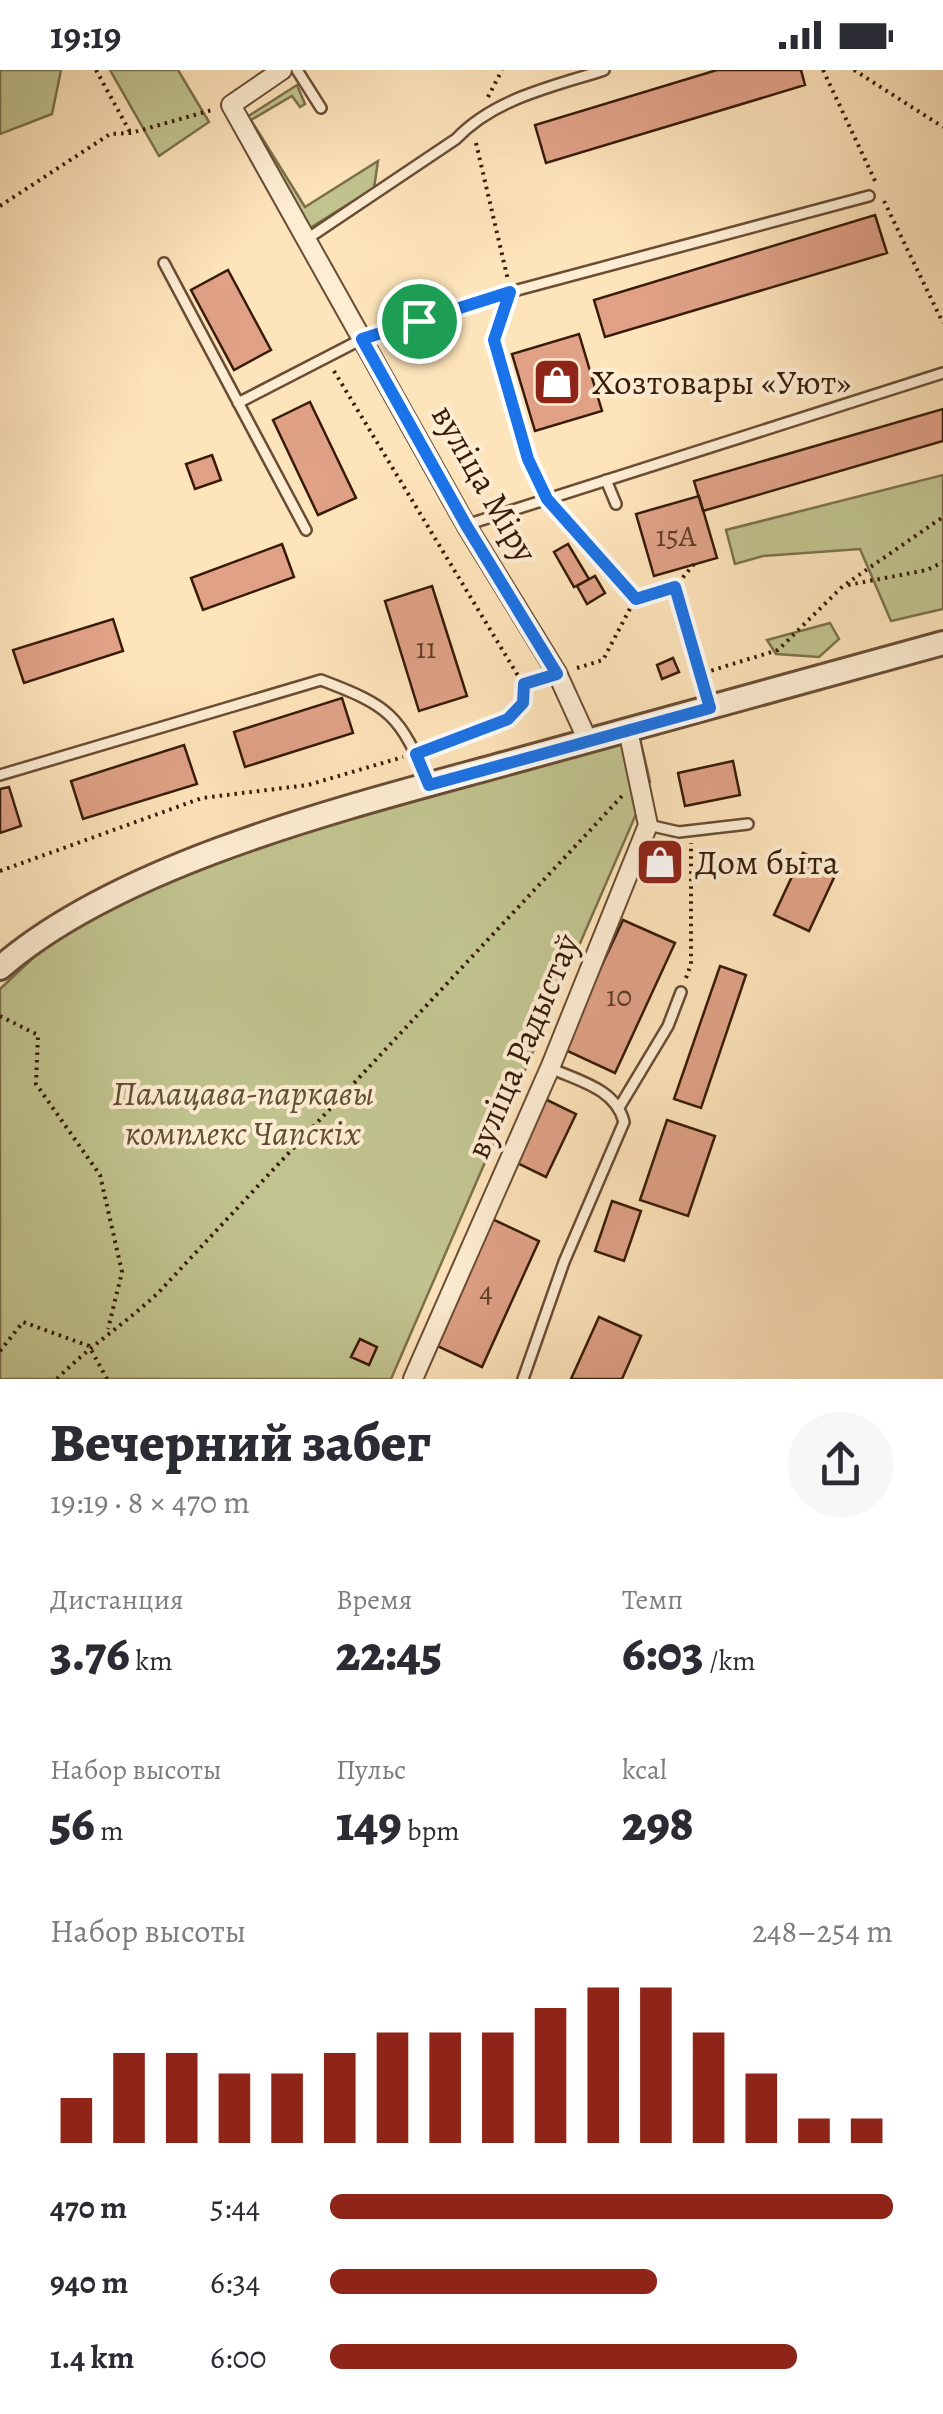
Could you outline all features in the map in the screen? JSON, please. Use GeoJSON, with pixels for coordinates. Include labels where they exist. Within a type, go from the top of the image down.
{"type":"FeatureCollection","features":[{"type":"Feature","properties":{"kind":"street"},"geometry":{"type":"LineString","coordinates":[[230,105],[282,70]]}},
{"type":"Feature","properties":{"kind":"street","name":"вуліца Міру"},"geometry":{"type":"LineString","coordinates":[[230,105],[466,525],[557,674],[588,741]]}},
{"type":"Feature","properties":{"kind":"street"},"geometry":{"type":"LineString","coordinates":[[0,968],[57,927],[156,876],[329,813],[943,643]]}},
{"type":"Feature","properties":{"kind":"street"},"geometry":{"type":"LineString","coordinates":[[628,730],[648,825]]}},
{"type":"Feature","properties":{"kind":"street","name":"вуліца Радыстаў"},"geometry":{"type":"LineString","coordinates":[[413,1379],[550,1068],[648,825]]}},
{"type":"Feature","properties":{"kind":"lane"},"geometry":{"type":"LineString","coordinates":[[297,70],[321,108]]}},
{"type":"Feature","properties":{"kind":"lane"},"geometry":{"type":"LineString","coordinates":[[308,238],[456,139],[476,118],[510,100],[604,70]]}},
{"type":"Feature","properties":{"kind":"lane"},"geometry":{"type":"LineString","coordinates":[[238,402],[362,339],[510,292],[869,196]]}},
{"type":"Feature","properties":{"kind":"lane"},"geometry":{"type":"LineString","coordinates":[[164,263],[306,530]]}},
{"type":"Feature","properties":{"kind":"lane"},"geometry":{"type":"LineString","coordinates":[[466,525],[943,372]]}},
{"type":"Feature","properties":{"kind":"lane"},"geometry":{"type":"LineString","coordinates":[[606,480],[616,504]]}},
{"type":"Feature","properties":{"kind":"lane"},"geometry":{"type":"LineString","coordinates":[[0,775],[321,680],[368,698],[397,719],[429,785]]}},
{"type":"Feature","properties":{"kind":"lane"},"geometry":{"type":"LineString","coordinates":[[648,825],[691,830],[748,824]]}},
{"type":"Feature","properties":{"kind":"lane"},"geometry":{"type":"LineString","coordinates":[[620,1106],[668,1026],[681,992]]}},
{"type":"Feature","properties":{"kind":"lane"},"geometry":{"type":"LineString","coordinates":[[523,1379],[564,1262],[624,1122],[620,1106],[608,1094],[550,1068]]}},
{"type":"Feature","properties":{"kind":"path"},"geometry":{"type":"LineString","coordinates":[[96,70],[131,133]]}},
{"type":"Feature","properties":{"kind":"path"},"geometry":{"type":"LineString","coordinates":[[502,70],[476,118],[475,138],[510,292],[494,340],[528,459],[547,499],[636,599]]}},
{"type":"Feature","properties":{"kind":"path"},"geometry":{"type":"LineString","coordinates":[[854,70],[943,127]]}},
{"type":"Feature","properties":{"kind":"path"},"geometry":{"type":"LineString","coordinates":[[0,206],[110,134],[131,133],[230,105]]}},
{"type":"Feature","properties":{"kind":"path"},"geometry":{"type":"LineString","coordinates":[[0,871],[202,798],[308,785],[416,754],[508,719],[523,703],[524,684],[324,356]]}},
{"type":"Feature","properties":{"kind":"path"},"geometry":{"type":"LineString","coordinates":[[697,674],[778,650],[843,586],[943,517]]}},
{"type":"Feature","properties":{"kind":"path"},"geometry":{"type":"LineString","coordinates":[[843,586],[927,570],[943,562]]}},
{"type":"Feature","properties":{"kind":"path"},"geometry":{"type":"LineString","coordinates":[[524,684],[603,660],[636,599],[675,587],[694,564]]}},
{"type":"Feature","properties":{"kind":"path"},"geometry":{"type":"LineString","coordinates":[[675,587],[697,674],[710,708]]}},
{"type":"Feature","properties":{"kind":"path"},"geometry":{"type":"LineString","coordinates":[[57,1379],[89,1346],[116,1331],[158,1294],[449,984],[590,825],[638,781]]}},
{"type":"Feature","properties":{"kind":"path"},"geometry":{"type":"LineString","coordinates":[[681,992],[691,964],[691,830]]}},
{"type":"Feature","properties":{"kind":"path"},"geometry":{"type":"LineString","coordinates":[[0,1016],[38,1035],[36,1084],[100,1175],[122,1272],[108,1328]]}},
{"type":"Feature","properties":{"kind":"path"},"geometry":{"type":"LineString","coordinates":[[0,1351],[24,1322],[89,1346],[107,1379]]}},
{"type":"Feature","properties":{"kind":"green space"},"geometry":{"type":"Polygon","coordinates":[[[0,70],[61,70],[52,114],[0,134],[0,70]]]}},
{"type":"Feature","properties":{"kind":"green space"},"geometry":{"type":"Polygon","coordinates":[[[110,70],[178,70],[209,122],[159,156],[110,70]]]}},
{"type":"Feature","properties":{"kind":"green space"},"geometry":{"type":"Polygon","coordinates":[[[297,85],[305,104],[300,107],[292,96],[251,120],[305,207],[378,161],[374,188],[310,228],[244,119],[297,85]]]}},
{"type":"Feature","properties":{"kind":"green space"},"geometry":{"type":"Polygon","coordinates":[[[943,475],[943,609],[891,621],[860,549],[763,556],[735,564],[726,530],[943,475]]]}},
{"type":"Feature","properties":{"kind":"green space"},"geometry":{"type":"Polygon","coordinates":[[[830,623],[839,639],[819,657],[776,654],[767,640],[830,623]]]}},
{"type":"Feature","properties":{"kind":"green space","name":"Палацава-паркавы комплекс Чапскіх"},"geometry":{"type":"Polygon","coordinates":[[[639,734],[650,782],[391,1379],[0,1379],[0,989],[51,941],[155,883],[336,817],[639,734]]]}},
{"type":"Feature","properties":{"kind":"building"},"geometry":{"type":"Polygon","coordinates":[[[717,70],[801,70],[805,85],[546,163],[535,125],[717,70]]]}},
{"type":"Feature","properties":{"kind":"building"},"geometry":{"type":"Polygon","coordinates":[[[875,215],[887,253],[605,337],[594,300],[875,215]]]}},
{"type":"Feature","properties":{"kind":"building"},"geometry":{"type":"Polygon","coordinates":[[[228,270],[271,350],[234,370],[191,290],[228,270]]]}},
{"type":"Feature","properties":{"kind":"building","name":"Хозтовары «Уют»"},"geometry":{"type":"Polygon","coordinates":[[[579,334],[602,411],[535,431],[512,354],[579,334]]]}},
{"type":"Feature","properties":{"kind":"building"},"geometry":{"type":"Polygon","coordinates":[[[310,402],[356,498],[318,515],[273,420],[310,402]]]}},
{"type":"Feature","properties":{"kind":"building"},"geometry":{"type":"Polygon","coordinates":[[[943,409],[943,441],[703,511],[694,481],[943,409]]]}},
{"type":"Feature","properties":{"kind":"building"},"geometry":{"type":"Polygon","coordinates":[[[212,455],[221,480],[195,489],[186,464],[212,455]]]}},
{"type":"Feature","properties":{"kind":"building"},"geometry":{"type":"Polygon","coordinates":[[[699,496],[717,558],[654,576],[636,514],[699,496]]]}},
{"type":"Feature","properties":{"kind":"building"},"geometry":{"type":"Polygon","coordinates":[[[282,544],[294,577],[203,610],[191,578],[282,544]]]}},
{"type":"Feature","properties":{"kind":"building"},"geometry":{"type":"Polygon","coordinates":[[[568,544],[589,579],[574,587],[554,552],[568,544]]]}},
{"type":"Feature","properties":{"kind":"building"},"geometry":{"type":"Polygon","coordinates":[[[595,576],[605,593],[587,604],[577,586],[595,576]]]}},
{"type":"Feature","properties":{"kind":"building"},"geometry":{"type":"Polygon","coordinates":[[[432,586],[467,696],[419,711],[385,601],[432,586]]]}},
{"type":"Feature","properties":{"kind":"building"},"geometry":{"type":"Polygon","coordinates":[[[113,619],[123,651],[24,683],[13,650],[113,619]]]}},
{"type":"Feature","properties":{"kind":"building"},"geometry":{"type":"Polygon","coordinates":[[[673,658],[679,672],[662,679],[657,665],[673,658]]]}},
{"type":"Feature","properties":{"kind":"building"},"geometry":{"type":"Polygon","coordinates":[[[342,698],[353,733],[245,767],[234,732],[342,698]]]}},
{"type":"Feature","properties":{"kind":"building"},"geometry":{"type":"Polygon","coordinates":[[[184,745],[197,784],[83,819],[71,781],[184,745]]]}},
{"type":"Feature","properties":{"kind":"building"},"geometry":{"type":"Polygon","coordinates":[[[733,761],[740,795],[685,806],[678,773],[733,761]]]}},
{"type":"Feature","properties":{"kind":"building"},"geometry":{"type":"Polygon","coordinates":[[[9,787],[21,826],[0,833],[0,789],[9,787]]]}},
{"type":"Feature","properties":{"kind":"building"},"geometry":{"type":"Polygon","coordinates":[[[655,848],[674,857],[666,875],[646,866],[655,848]]]}},
{"type":"Feature","properties":{"kind":"building"},"geometry":{"type":"Polygon","coordinates":[[[803,853],[838,869],[809,931],[774,915],[803,853]]]}},
{"type":"Feature","properties":{"kind":"building"},"geometry":{"type":"Polygon","coordinates":[[[623,920],[675,943],[615,1073],[563,1049],[623,920]]]}},
{"type":"Feature","properties":{"kind":"building"},"geometry":{"type":"Polygon","coordinates":[[[720,966],[746,975],[701,1108],[674,1099],[720,966]]]}},
{"type":"Feature","properties":{"kind":"building"},"geometry":{"type":"Polygon","coordinates":[[[545,1099],[576,1114],[546,1177],[515,1162],[545,1099]]]}},
{"type":"Feature","properties":{"kind":"building"},"geometry":{"type":"Polygon","coordinates":[[[667,1120],[715,1136],[688,1216],[640,1200],[667,1120]]]}},
{"type":"Feature","properties":{"kind":"building"},"geometry":{"type":"Polygon","coordinates":[[[612,1201],[641,1211],[624,1261],[595,1251],[612,1201]]]}},
{"type":"Feature","properties":{"kind":"building"},"geometry":{"type":"Polygon","coordinates":[[[490,1218],[539,1241],[482,1367],[433,1344],[490,1218]]]}},
{"type":"Feature","properties":{"kind":"building"},"geometry":{"type":"Polygon","coordinates":[[[599,1317],[641,1336],[622,1379],[571,1379],[599,1317]]]}},
{"type":"Feature","properties":{"kind":"building"},"geometry":{"type":"Polygon","coordinates":[[[360,1339],[377,1347],[369,1365],[351,1357],[360,1339]]]}},
{"type":"Feature","properties":{"kind":"place","name":"Хозтовары «Уют»"},"geometry":{"type":"Point","coordinates":[557,382]}},
{"type":"Feature","properties":{"kind":"place","name":"Дом быта"},"geometry":{"type":"Point","coordinates":[660,862]}},
{"type":"Feature","properties":{"kind":"route"},"geometry":{"type":"LineString","coordinates":[[510,292],[494,340],[528,459],[547,499],[636,599],[650,591],[675,587],[697,674],[710,708],[429,785],[416,754],[508,719],[523,703],[524,684],[557,674],[466,525],[362,339],[419,321],[510,292]]}}]}
